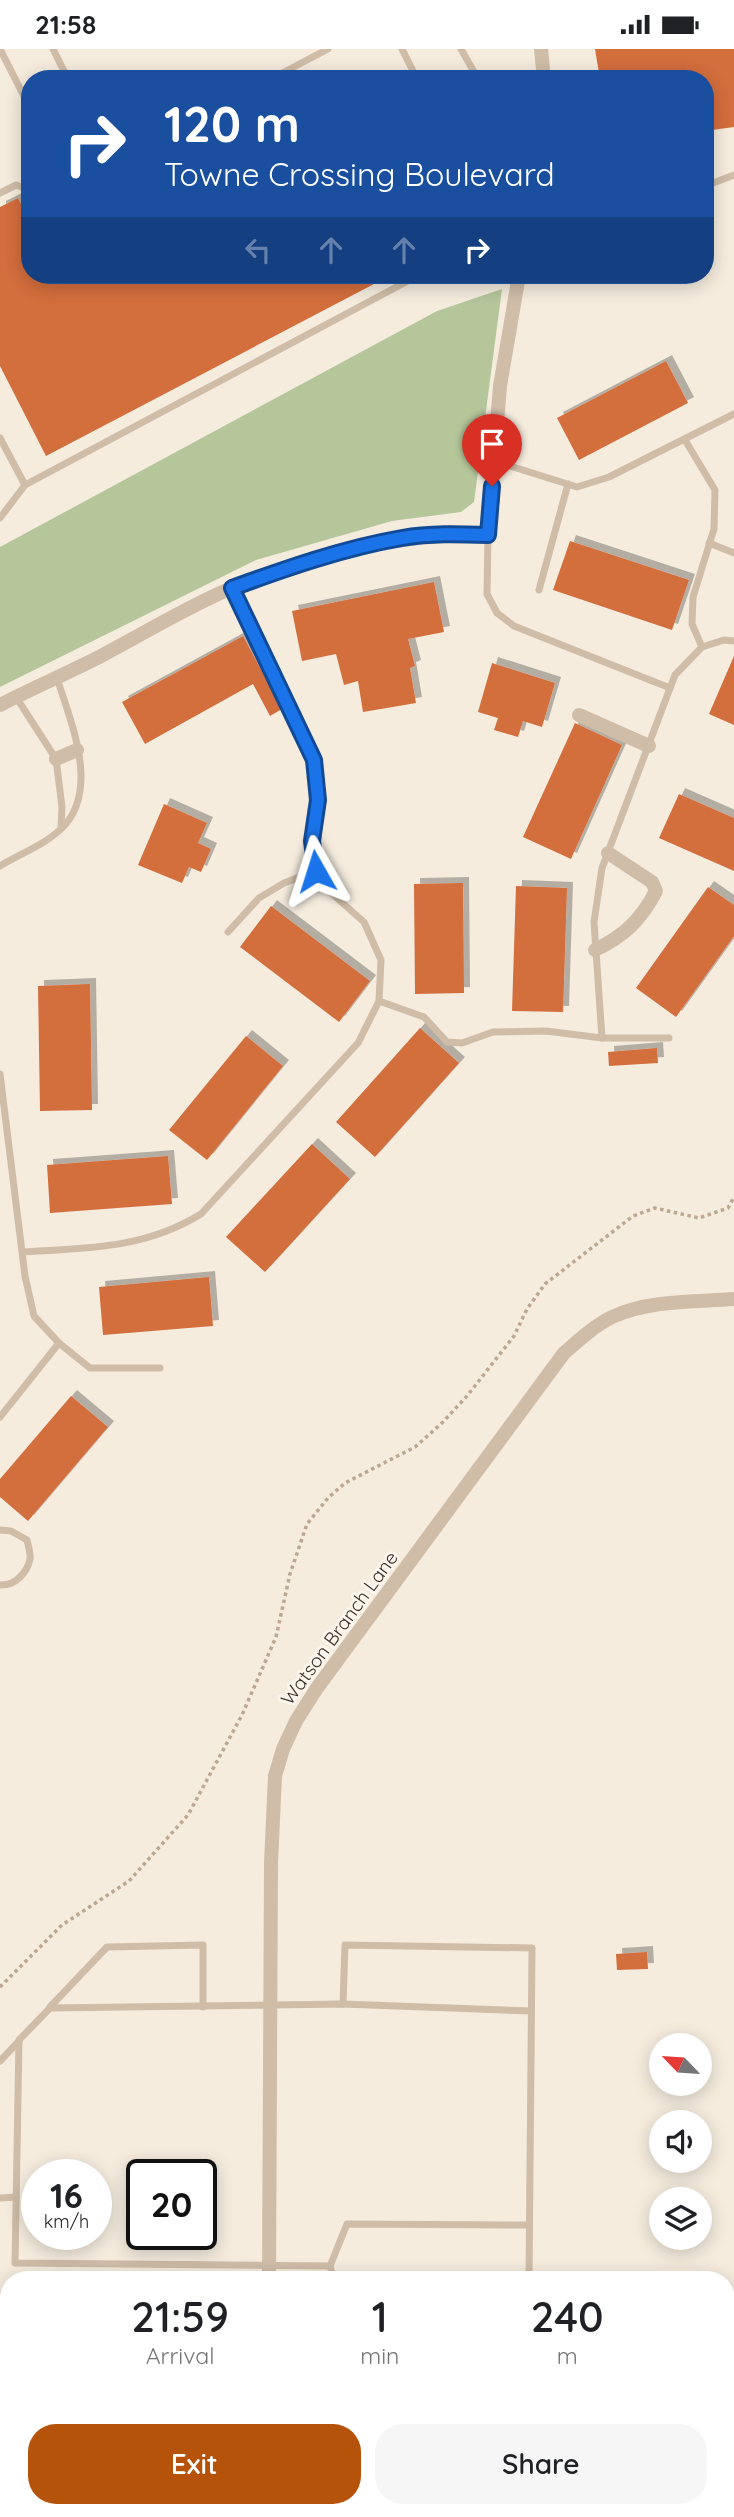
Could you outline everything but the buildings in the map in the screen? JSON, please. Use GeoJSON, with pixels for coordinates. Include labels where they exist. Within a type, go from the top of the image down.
{"type":"FeatureCollection","features":[{"type":"Feature","properties":{"kind":"street"},"geometry":{"type":"LineString","coordinates":[[541,49],[543,70]]}},
{"type":"Feature","properties":{"kind":"street"},"geometry":{"type":"LineString","coordinates":[[0,705],[232,588],[289,567],[404,538],[446,534],[488,535],[500,386],[517,284]]}},
{"type":"Feature","properties":{"kind":"street"},"geometry":{"type":"LineString","coordinates":[[579,715],[649,746]]}},
{"type":"Feature","properties":{"kind":"street"},"geometry":{"type":"LineString","coordinates":[[56,759],[77,750]]}},
{"type":"Feature","properties":{"kind":"street"},"geometry":{"type":"LineString","coordinates":[[595,950],[617,940],[645,912],[656,891],[652,882],[608,853]]}},
{"type":"Feature","properties":{"kind":"street","name":"Watson Branch Lane"},"geometry":{"type":"LineString","coordinates":[[269,2271],[271,1863],[275,1776],[283,1749],[296,1721],[317,1688],[564,1353],[611,1318],[636,1309],[734,1299]]}},
{"type":"Feature","properties":{"kind":"lane"},"geometry":{"type":"LineString","coordinates":[[0,49],[21,90]]}},
{"type":"Feature","properties":{"kind":"lane"},"geometry":{"type":"LineString","coordinates":[[53,49],[64,70]]}},
{"type":"Feature","properties":{"kind":"lane"},"geometry":{"type":"LineString","coordinates":[[288,70],[328,49]]}},
{"type":"Feature","properties":{"kind":"lane"},"geometry":{"type":"LineString","coordinates":[[402,49],[413,70]]}},
{"type":"Feature","properties":{"kind":"lane"},"geometry":{"type":"LineString","coordinates":[[461,49],[473,70]]}},
{"type":"Feature","properties":{"kind":"lane"},"geometry":{"type":"LineString","coordinates":[[714,182],[734,174]]}},
{"type":"Feature","properties":{"kind":"lane"},"geometry":{"type":"LineString","coordinates":[[0,193],[16,185],[21,187]]}},
{"type":"Feature","properties":{"kind":"lane"},"geometry":{"type":"LineString","coordinates":[[0,518],[25,485],[402,284]]}},
{"type":"Feature","properties":{"kind":"lane"},"geometry":{"type":"LineString","coordinates":[[494,461],[577,487],[610,478],[734,414]]}},
{"type":"Feature","properties":{"kind":"lane"},"geometry":{"type":"LineString","coordinates":[[0,438],[25,485]]}},
{"type":"Feature","properties":{"kind":"lane"},"geometry":{"type":"LineString","coordinates":[[685,440],[715,491],[714,529],[693,597],[692,624],[702,647]]}},
{"type":"Feature","properties":{"kind":"lane"},"geometry":{"type":"LineString","coordinates":[[539,590],[568,484]]}},
{"type":"Feature","properties":{"kind":"lane"},"geometry":{"type":"LineString","coordinates":[[488,535],[487,594],[497,613],[514,626],[670,688]]}},
{"type":"Feature","properties":{"kind":"lane"},"geometry":{"type":"LineString","coordinates":[[709,543],[734,552]]}},
{"type":"Feature","properties":{"kind":"lane"},"geometry":{"type":"LineString","coordinates":[[23,1252],[106,1246],[146,1239],[177,1229],[201,1214],[358,1044],[379,1001],[381,960],[365,922],[321,884],[316,871],[312,841],[318,800],[314,760],[232,588]]}},
{"type":"Feature","properties":{"kind":"lane"},"geometry":{"type":"LineString","coordinates":[[602,1038],[595,950],[597,892],[608,853],[676,675],[702,647],[724,640],[734,641]]}},
{"type":"Feature","properties":{"kind":"lane"},"geometry":{"type":"LineString","coordinates":[[0,866],[61,829],[73,814],[82,786],[77,750],[57,678]]}},
{"type":"Feature","properties":{"kind":"lane"},"geometry":{"type":"LineString","coordinates":[[16,697],[56,759],[62,807],[61,829]]}},
{"type":"Feature","properties":{"kind":"lane"},"geometry":{"type":"LineString","coordinates":[[228,932],[259,898],[316,871]]}},
{"type":"Feature","properties":{"kind":"lane"},"geometry":{"type":"LineString","coordinates":[[379,1001],[424,1017],[447,1042],[462,1042],[493,1032],[546,1031],[602,1038],[669,1038]]}},
{"type":"Feature","properties":{"kind":"lane"},"geometry":{"type":"LineString","coordinates":[[0,1074],[25,1276],[34,1316],[59,1343],[90,1368],[160,1368]]}},
{"type":"Feature","properties":{"kind":"lane"},"geometry":{"type":"LineString","coordinates":[[0,1417],[59,1343]]}},
{"type":"Feature","properties":{"kind":"lane"},"geometry":{"type":"LineString","coordinates":[[0,1530],[11,1531],[27,1540],[30,1559],[18,1580],[5,1586],[0,1585]]}},
{"type":"Feature","properties":{"kind":"lane"},"geometry":{"type":"LineString","coordinates":[[0,2061],[107,1947],[203,1945],[203,2007]]}},
{"type":"Feature","properties":{"kind":"lane"},"geometry":{"type":"LineString","coordinates":[[343,2004],[345,1945],[532,1948],[529,2271]]}},
{"type":"Feature","properties":{"kind":"lane"},"geometry":{"type":"LineString","coordinates":[[50,2008],[343,2004],[531,2011]]}},
{"type":"Feature","properties":{"kind":"lane"},"geometry":{"type":"LineString","coordinates":[[19,2040],[15,2263],[218,2271]]}},
{"type":"Feature","properties":{"kind":"lane"},"geometry":{"type":"LineString","coordinates":[[0,2198],[16,2197]]}},
{"type":"Feature","properties":{"kind":"lane"},"geometry":{"type":"LineString","coordinates":[[331,2271],[330,2266],[347,2224],[529,2225]]}},
{"type":"Feature","properties":{"kind":"lane"},"geometry":{"type":"LineString","coordinates":[[286,2271],[330,2266]]}},
{"type":"Feature","properties":{"kind":"path"},"geometry":{"type":"LineString","coordinates":[[0,1987],[62,1925],[130,1881],[188,1815],[242,1715],[276,1637],[290,1574],[307,1524],[328,1498],[345,1483],[415,1447],[441,1424],[467,1397],[514,1336],[527,1309],[545,1284],[593,1245],[633,1216],[655,1208],[699,1218],[728,1208],[734,1197]]}},
{"type":"Feature","properties":{"kind":"green space"},"geometry":{"type":"Polygon","coordinates":[[[502,289],[474,502],[461,512],[392,521],[256,560],[0,687],[0,547],[437,311],[502,289]]]}},
{"type":"Feature","properties":{"kind":"route"},"geometry":{"type":"LineString","coordinates":[[316,871],[313,865],[312,841],[318,800],[314,760],[232,588],[289,567],[360,547],[404,538],[446,534],[488,535],[492,486]]}}]}
